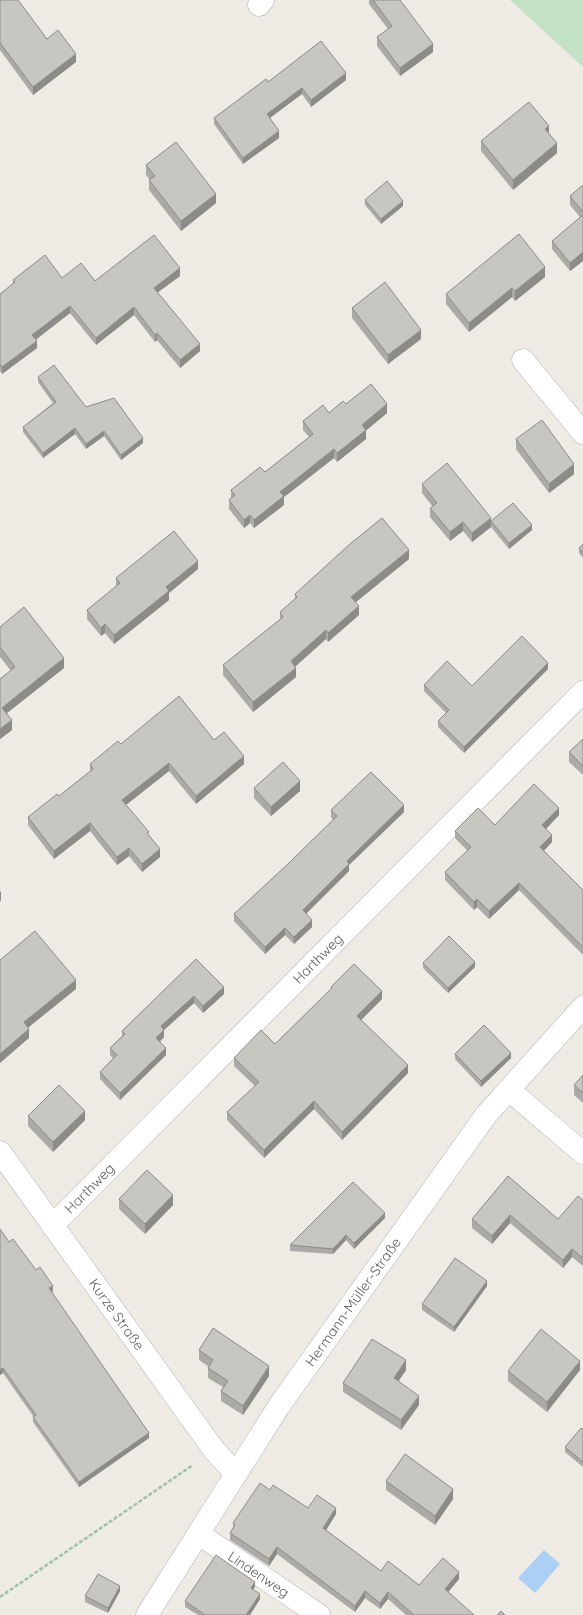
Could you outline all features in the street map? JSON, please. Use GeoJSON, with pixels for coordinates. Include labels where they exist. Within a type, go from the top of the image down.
{"type":"FeatureCollection","features":[{"type":"Feature","properties":{"kind":"street"},"geometry":{"type":"LineString","coordinates":[[523,360],[583,433]]}},
{"type":"Feature","properties":{"kind":"street","name":"Harthweg"},"geometry":{"type":"LineString","coordinates":[[51,1223],[62,1216],[583,692]]}},
{"type":"Feature","properties":{"kind":"street","name":"Hermann-Müller-Straße"},"geometry":{"type":"LineString","coordinates":[[147,1615],[279,1406],[481,1122],[583,1007]]}},
{"type":"Feature","properties":{"kind":"street"},"geometry":{"type":"LineString","coordinates":[[509,1090],[583,1153]]}},
{"type":"Feature","properties":{"kind":"street","name":"Kurze Straße"},"geometry":{"type":"LineString","coordinates":[[0,1152],[214,1450],[236,1474]]}},
{"type":"Feature","properties":{"kind":"street","name":"Lindenweg"},"geometry":{"type":"LineString","coordinates":[[199,1534],[319,1615]]}},
{"type":"Feature","properties":{"kind":"path"},"geometry":{"type":"LineString","coordinates":[[0,1596],[196,1462]]}},
{"type":"Feature","properties":{"kind":"green space"},"geometry":{"type":"Polygon","coordinates":[[[510,0],[583,0],[583,67],[510,0]]]}},
{"type":"Feature","properties":{"kind":"water"},"geometry":{"type":"Polygon","coordinates":[[[544,1550],[560,1564],[535,1593],[518,1578],[544,1550]]]}},
{"type":"Feature","properties":{"kind":"building"},"geometry":{"type":"Polygon","coordinates":[[[0,0],[18,0],[47,39],[58,30],[76,54],[33,87],[0,43],[0,0]]]}},
{"type":"Feature","properties":{"kind":"building"},"geometry":{"type":"Polygon","coordinates":[[[373,0],[400,0],[433,44],[400,68],[377,37],[392,26],[373,0]]]}},
{"type":"Feature","properties":{"kind":"building"},"geometry":{"type":"Polygon","coordinates":[[[321,41],[346,73],[311,100],[302,88],[267,114],[279,131],[243,158],[214,118],[266,79],[268,82],[321,41]]]}},
{"type":"Feature","properties":{"kind":"building"},"geometry":{"type":"Polygon","coordinates":[[[529,102],[549,126],[545,129],[557,143],[513,180],[481,141],[529,102]]]}},
{"type":"Feature","properties":{"kind":"building"},"geometry":{"type":"Polygon","coordinates":[[[176,142],[216,194],[181,221],[149,180],[155,176],[146,165],[176,142]]]}},
{"type":"Feature","properties":{"kind":"building"},"geometry":{"type":"Polygon","coordinates":[[[387,181],[403,201],[381,219],[365,200],[387,181]]]}},
{"type":"Feature","properties":{"kind":"building"},"geometry":{"type":"Polygon","coordinates":[[[583,185],[583,212],[570,196],[583,185]]]}},
{"type":"Feature","properties":{"kind":"building"},"geometry":{"type":"Polygon","coordinates":[[[583,215],[583,252],[570,263],[552,241],[583,215]]]}},
{"type":"Feature","properties":{"kind":"building"},"geometry":{"type":"Polygon","coordinates":[[[519,234],[545,267],[515,291],[512,288],[469,323],[446,294],[519,234]]]}},
{"type":"Feature","properties":{"kind":"building"},"geometry":{"type":"Polygon","coordinates":[[[154,235],[180,268],[154,288],[200,344],[180,360],[157,333],[155,335],[134,307],[96,338],[70,306],[32,335],[37,341],[2,367],[0,364],[0,294],[15,282],[13,280],[45,255],[62,278],[81,263],[95,281],[154,235]]]}},
{"type":"Feature","properties":{"kind":"building"},"geometry":{"type":"Polygon","coordinates":[[[385,282],[421,330],[388,355],[352,308],[385,282]]]}},
{"type":"Feature","properties":{"kind":"building"},"geometry":{"type":"Polygon","coordinates":[[[54,365],[86,407],[114,398],[143,438],[121,455],[104,431],[86,444],[75,428],[43,453],[23,427],[56,402],[38,377],[54,365]]]}},
{"type":"Feature","properties":{"kind":"building"},"geometry":{"type":"Polygon","coordinates":[[[371,384],[387,404],[362,425],[366,430],[337,453],[334,449],[280,492],[284,496],[254,520],[250,515],[244,520],[229,500],[235,495],[231,490],[260,467],[265,472],[313,434],[303,421],[323,405],[329,413],[343,401],[346,404],[371,384]]]}},
{"type":"Feature","properties":{"kind":"building"},"geometry":{"type":"Polygon","coordinates":[[[542,420],[574,464],[549,484],[516,439],[542,420]]]}},
{"type":"Feature","properties":{"kind":"building"},"geometry":{"type":"Polygon","coordinates":[[[447,463],[491,518],[472,533],[463,522],[450,532],[430,508],[437,503],[422,484],[447,463]]]}},
{"type":"Feature","properties":{"kind":"building"},"geometry":{"type":"Polygon","coordinates":[[[513,503],[532,525],[509,543],[491,521],[513,503]]]}},
{"type":"Feature","properties":{"kind":"building"},"geometry":{"type":"Polygon","coordinates":[[[382,518],[409,550],[351,597],[359,606],[328,633],[326,630],[291,661],[296,668],[253,702],[223,665],[283,617],[280,612],[297,597],[295,594],[350,544],[382,518]]]}},
{"type":"Feature","properties":{"kind":"building"},"geometry":{"type":"Polygon","coordinates":[[[174,531],[198,561],[166,587],[169,591],[114,635],[105,624],[101,628],[87,610],[120,583],[116,578],[174,531]]]}},
{"type":"Feature","properties":{"kind":"building"},"geometry":{"type":"Polygon","coordinates":[[[583,544],[583,553],[579,548],[583,544]]]}},
{"type":"Feature","properties":{"kind":"building"},"geometry":{"type":"Polygon","coordinates":[[[24,607],[64,658],[2,708],[12,720],[0,729],[0,679],[15,667],[0,647],[0,627],[24,607]]]}},
{"type":"Feature","properties":{"kind":"building"},"geometry":{"type":"Polygon","coordinates":[[[522,636],[548,663],[464,747],[438,721],[449,710],[424,685],[447,661],[472,686],[522,636]]]}},
{"type":"Feature","properties":{"kind":"building"},"geometry":{"type":"Polygon","coordinates":[[[179,696],[214,740],[224,732],[244,756],[196,796],[169,763],[122,800],[149,832],[147,833],[160,849],[142,864],[129,848],[117,857],[90,823],[54,851],[28,817],[57,794],[59,796],[93,769],[90,764],[118,741],[121,744],[179,696]]]}},
{"type":"Feature","properties":{"kind":"building"},"geometry":{"type":"Polygon","coordinates":[[[583,739],[583,766],[569,752],[583,739]]]}},
{"type":"Feature","properties":{"kind":"building"},"geometry":{"type":"Polygon","coordinates":[[[283,762],[300,781],[271,807],[254,788],[283,762]]]}},
{"type":"Feature","properties":{"kind":"building"},"geometry":{"type":"Polygon","coordinates":[[[371,772],[404,805],[347,861],[349,864],[303,910],[312,920],[294,937],[285,928],[265,947],[234,914],[337,816],[331,810],[371,772]]]}},
{"type":"Feature","properties":{"kind":"building"},"geometry":{"type":"Polygon","coordinates":[[[534,784],[559,808],[542,825],[552,835],[540,847],[583,890],[583,947],[519,883],[489,911],[477,899],[474,902],[445,872],[471,847],[455,831],[478,808],[495,825],[534,784]]]}},
{"type":"Feature","properties":{"kind":"building"},"geometry":{"type":"Polygon","coordinates":[[[35,931],[76,980],[24,1022],[29,1029],[0,1054],[0,960],[35,931]]]}},
{"type":"Feature","properties":{"kind":"building"},"geometry":{"type":"Polygon","coordinates":[[[449,936],[475,962],[448,988],[423,963],[449,936]]]}},
{"type":"Feature","properties":{"kind":"building"},"geometry":{"type":"Polygon","coordinates":[[[196,959],[224,987],[203,1006],[194,996],[161,1026],[164,1030],[156,1038],[166,1048],[120,1093],[100,1072],[117,1055],[110,1048],[125,1034],[122,1031],[196,959]]]}},
{"type":"Feature","properties":{"kind":"building"},"geometry":{"type":"Polygon","coordinates":[[[354,964],[382,991],[357,1016],[408,1065],[342,1132],[314,1101],[264,1150],[227,1112],[259,1082],[234,1058],[261,1030],[275,1044],[332,988],[331,987],[354,964]]]}},
{"type":"Feature","properties":{"kind":"building"},"geometry":{"type":"Polygon","coordinates":[[[484,1025],[511,1053],[481,1081],[455,1054],[484,1025]]]}},
{"type":"Feature","properties":{"kind":"building"},"geometry":{"type":"Polygon","coordinates":[[[583,1075],[583,1093],[574,1085],[583,1075]]]}},
{"type":"Feature","properties":{"kind":"building"},"geometry":{"type":"Polygon","coordinates":[[[59,1085],[85,1111],[53,1142],[28,1116],[59,1085]]]}},
{"type":"Feature","properties":{"kind":"building"},"geometry":{"type":"Polygon","coordinates":[[[147,1170],[173,1195],[145,1224],[119,1199],[147,1170]]]}},
{"type":"Feature","properties":{"kind":"building"},"geometry":{"type":"Polygon","coordinates":[[[508,1176],[558,1219],[578,1196],[583,1200],[583,1258],[572,1249],[563,1260],[510,1215],[492,1236],[472,1219],[508,1176]]]}},
{"type":"Feature","properties":{"kind":"building"},"geometry":{"type":"Polygon","coordinates":[[[353,1182],[385,1213],[354,1243],[346,1235],[333,1249],[290,1245],[353,1182]]]}},
{"type":"Feature","properties":{"kind":"building"},"geometry":{"type":"Polygon","coordinates":[[[0,1229],[9,1242],[13,1239],[36,1270],[40,1267],[53,1286],[49,1288],[149,1433],[79,1482],[33,1417],[36,1415],[3,1368],[0,1370],[0,1229]]]}},
{"type":"Feature","properties":{"kind":"building"},"geometry":{"type":"Polygon","coordinates":[[[455,1258],[487,1281],[454,1327],[422,1304],[455,1258]]]}},
{"type":"Feature","properties":{"kind":"building"},"geometry":{"type":"Polygon","coordinates":[[[213,1328],[269,1366],[243,1406],[221,1391],[228,1381],[208,1368],[213,1360],[199,1350],[213,1328]]]}},
{"type":"Feature","properties":{"kind":"building"},"geometry":{"type":"Polygon","coordinates":[[[541,1329],[580,1361],[547,1402],[508,1371],[541,1329]]]}},
{"type":"Feature","properties":{"kind":"building"},"geometry":{"type":"Polygon","coordinates":[[[372,1339],[406,1360],[394,1378],[419,1396],[401,1420],[343,1383],[372,1339]]]}},
{"type":"Feature","properties":{"kind":"building"},"geometry":{"type":"Polygon","coordinates":[[[581,1428],[583,1429],[583,1462],[565,1447],[581,1428]]]}},
{"type":"Feature","properties":{"kind":"building"},"geometry":{"type":"Polygon","coordinates":[[[405,1454],[453,1489],[435,1516],[386,1481],[405,1454]]]}},
{"type":"Feature","properties":{"kind":"building"},"geometry":{"type":"Polygon","coordinates":[[[260,1483],[270,1490],[273,1485],[308,1508],[317,1495],[336,1508],[323,1528],[381,1571],[388,1561],[419,1585],[443,1558],[459,1572],[445,1589],[474,1615],[414,1615],[388,1592],[380,1603],[365,1591],[355,1606],[277,1547],[269,1559],[230,1533],[235,1525],[233,1523],[260,1483]]]}},
{"type":"Feature","properties":{"kind":"building"},"geometry":{"type":"Polygon","coordinates":[[[216,1555],[255,1582],[251,1588],[260,1594],[246,1615],[205,1615],[185,1601],[216,1555]]]}},
{"type":"Feature","properties":{"kind":"building"},"geometry":{"type":"Polygon","coordinates":[[[98,1574],[120,1586],[108,1608],[85,1596],[98,1574]]]}},
{"type":"Feature","properties":{"kind":"building"},"geometry":{"type":"Polygon","coordinates":[[[501,1611],[505,1615],[497,1615],[501,1611]]]}}]}
